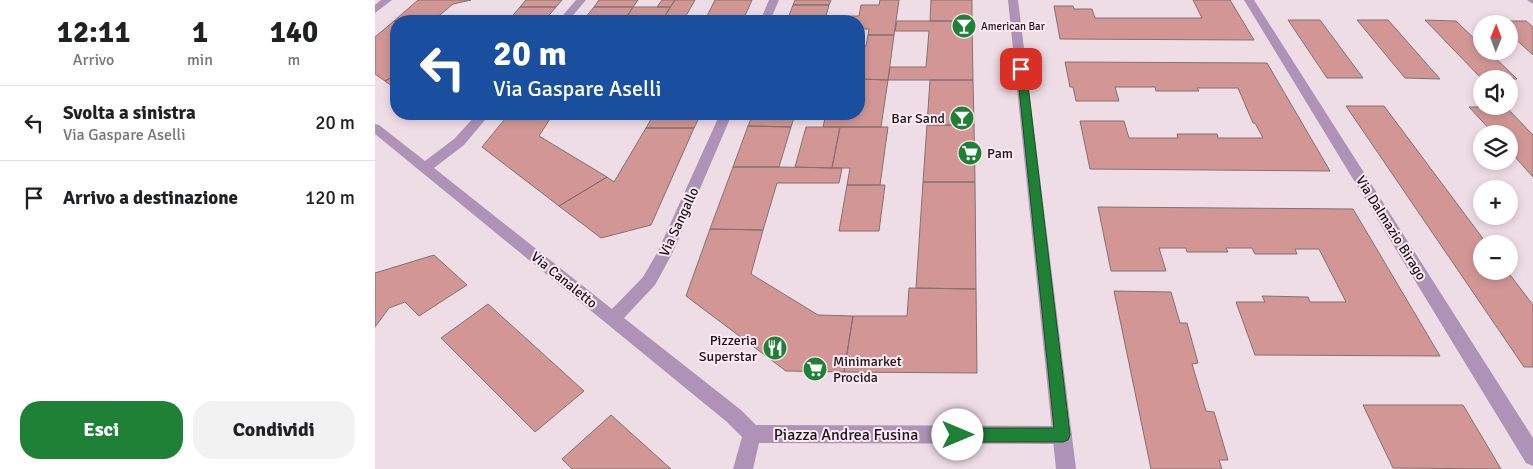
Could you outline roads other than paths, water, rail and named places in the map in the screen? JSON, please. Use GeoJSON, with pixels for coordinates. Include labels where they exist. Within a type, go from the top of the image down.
{"type":"FeatureCollection","features":[{"type":"Feature","properties":{"kind":"street"},"geometry":{"type":"LineString","coordinates":[[375,10],[387,0]]}},
{"type":"Feature","properties":{"kind":"street"},"geometry":{"type":"LineString","coordinates":[[568,15],[581,0]]}},
{"type":"Feature","properties":{"kind":"street"},"geometry":{"type":"LineString","coordinates":[[768,15],[775,0]]}},
{"type":"Feature","properties":{"kind":"street"},"geometry":{"type":"LineString","coordinates":[[1013,0],[1066,469]]}},
{"type":"Feature","properties":{"kind":"street","name":"Via Dalmazio Birago"},"geometry":{"type":"LineString","coordinates":[[1249,0],[1533,456]]}},
{"type":"Feature","properties":{"kind":"street"},"geometry":{"type":"LineString","coordinates":[[425,168],[459,142],[479,120]]}},
{"type":"Feature","properties":{"kind":"street","name":"Via Sangallo"},"geometry":{"type":"LineString","coordinates":[[613,319],[649,281],[664,254],[723,120]]}},
{"type":"Feature","properties":{"kind":"street","name":"Via Canaletto"},"geometry":{"type":"LineString","coordinates":[[375,128],[734,416],[752,434]]}},
{"type":"Feature","properties":{"kind":"street"},"geometry":{"type":"LineString","coordinates":[[743,469],[752,434]]}},
{"type":"Feature","properties":{"kind":"street","name":"Piazza Andrea Fusina"},"geometry":{"type":"LineString","coordinates":[[752,434],[1063,435]]}},
{"type":"Feature","properties":{"kind":"place","name":"American Bar"},"geometry":{"type":"Point","coordinates":[964,26]}},
{"type":"Feature","properties":{"kind":"place","name":"Bar Sand"},"geometry":{"type":"Point","coordinates":[962,118]}},
{"type":"Feature","properties":{"kind":"place","name":"Pam"},"geometry":{"type":"Point","coordinates":[970,153]}},
{"type":"Feature","properties":{"kind":"place","name":"Pizzeria Superstar"},"geometry":{"type":"Point","coordinates":[775,348]}},
{"type":"Feature","properties":{"kind":"place","name":"Minimarket Procida"},"geometry":{"type":"Point","coordinates":[815,369]}}]}
